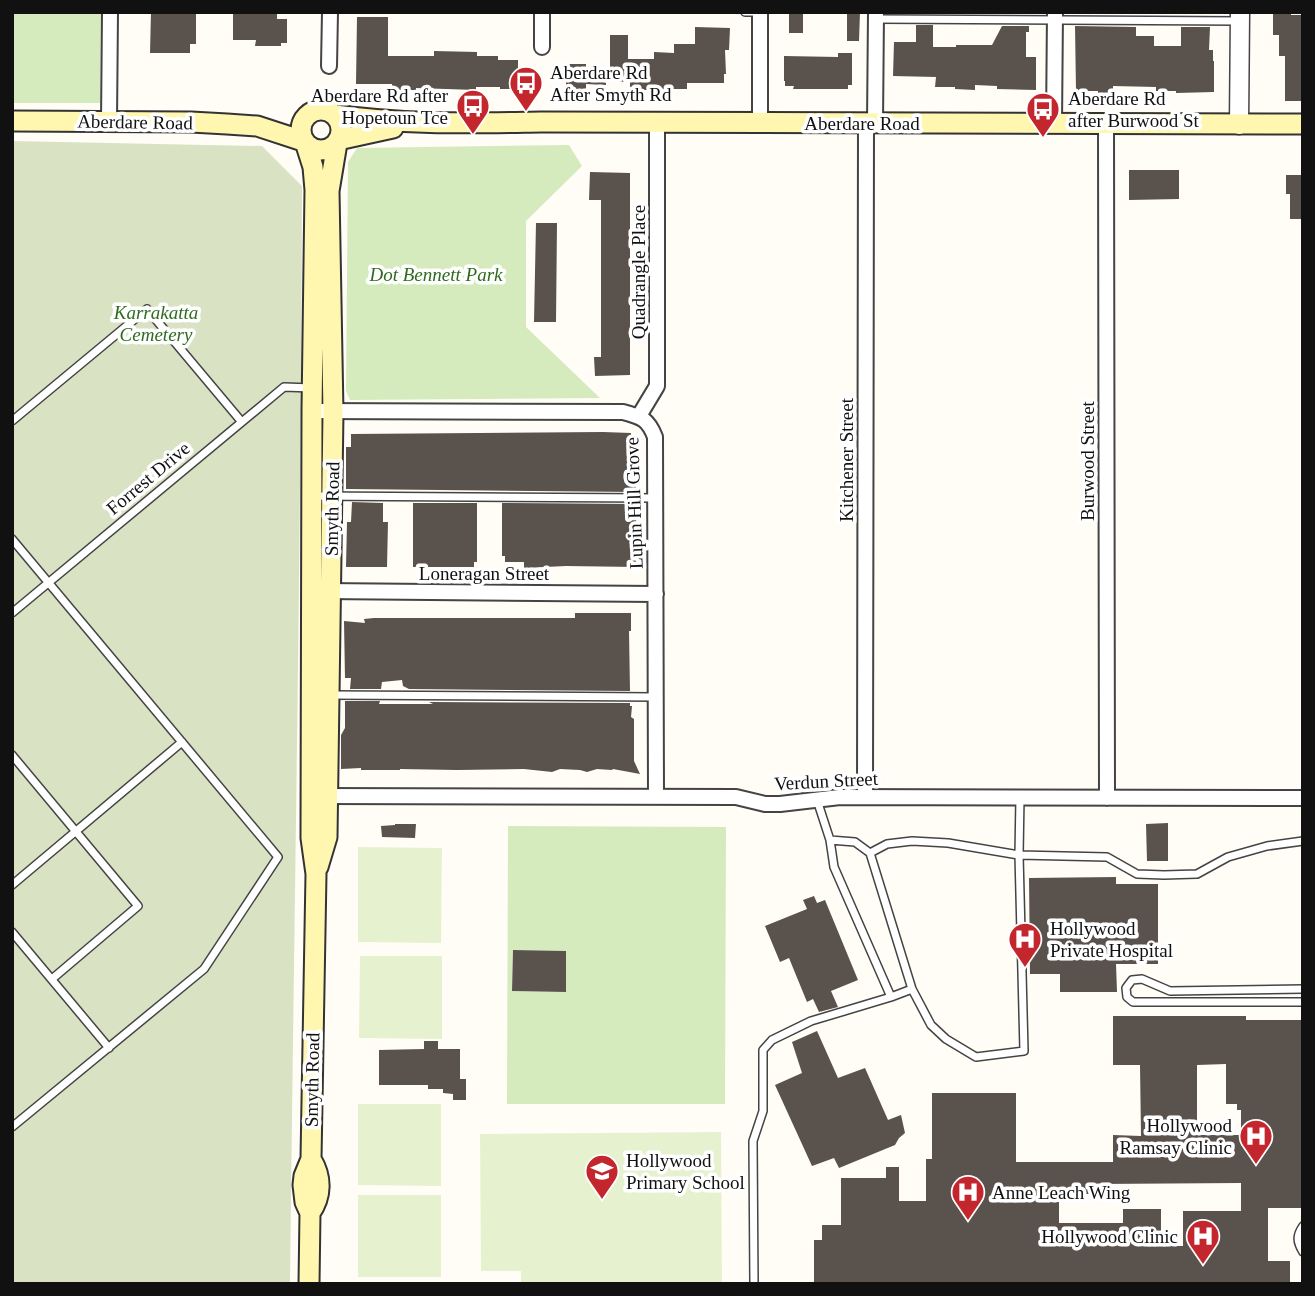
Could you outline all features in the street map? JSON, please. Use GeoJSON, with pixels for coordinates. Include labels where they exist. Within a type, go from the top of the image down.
{"type":"FeatureCollection","features":[{"type":"Feature","properties":{"kind":"main road"},"geometry":{"type":"LineString","coordinates":[[317,110],[335,115],[341,124],[337,142],[325,150],[318,150],[305,143],[301,136],[301,125],[306,116],[317,110]]}},
{"type":"Feature","properties":{"kind":"main road","name":"Aberdare Road"},"geometry":{"type":"LineString","coordinates":[[335,115],[366,120],[422,123],[1303,124]]}},
{"type":"Feature","properties":{"kind":"main road","name":"Aberdare Road"},"geometry":{"type":"LineString","coordinates":[[12,121],[191,122],[257,126],[306,116]]}},
{"type":"Feature","properties":{"kind":"main road","name":"Aberdare Road"},"geometry":{"type":"LineString","coordinates":[[337,142],[422,123]]}},
{"type":"Feature","properties":{"kind":"main road","name":"Aberdare Road"},"geometry":{"type":"LineString","coordinates":[[257,126],[305,143]]}},
{"type":"Feature","properties":{"kind":"main road","name":"Smyth Road"},"geometry":{"type":"LineString","coordinates":[[321,591],[332,496],[329,191],[337,142]]}},
{"type":"Feature","properties":{"kind":"main road","name":"Smyth Road"},"geometry":{"type":"LineString","coordinates":[[305,143],[313,167],[315,190],[312,496],[321,591],[319,796],[311,838],[316,874],[311,1159],[303,1185],[305,1202],[310,1213],[309,1284]]}},
{"type":"Feature","properties":{"kind":"street"},"geometry":{"type":"LineString","coordinates":[[109,121],[110,12]]}},
{"type":"Feature","properties":{"kind":"street"},"geometry":{"type":"LineString","coordinates":[[329,66],[330,12]]}},
{"type":"Feature","properties":{"kind":"street"},"geometry":{"type":"LineString","coordinates":[[542,12],[542,47]]}},
{"type":"Feature","properties":{"kind":"street"},"geometry":{"type":"LineString","coordinates":[[760,12],[760,122]]}},
{"type":"Feature","properties":{"kind":"street","name":"Kitchener Street"},"geometry":{"type":"LineString","coordinates":[[865,797],[870,123],[876,15]]}},
{"type":"Feature","properties":{"kind":"street"},"geometry":{"type":"LineString","coordinates":[[1054,124],[1055,16]]}},
{"type":"Feature","properties":{"kind":"street"},"geometry":{"type":"LineString","coordinates":[[1239,124],[1240,17]]}},
{"type":"Feature","properties":{"kind":"street","name":"Quadrangle Place"},"geometry":{"type":"LineString","coordinates":[[639,416],[657,386],[657,122]]}},
{"type":"Feature","properties":{"kind":"street","name":"Burwood Street"},"geometry":{"type":"LineString","coordinates":[[1106,124],[1107,798]]}},
{"type":"Feature","properties":{"kind":"street","name":"Lupin Hill Grove"},"geometry":{"type":"LineString","coordinates":[[312,411],[623,412],[639,416],[650,424],[655,437],[656,498],[656,797]]}},
{"type":"Feature","properties":{"kind":"street","name":"Loneragan Street"},"geometry":{"type":"LineString","coordinates":[[321,591],[656,594]]}},
{"type":"Feature","properties":{"kind":"street","name":"Verdun Street"},"geometry":{"type":"LineString","coordinates":[[319,796],[736,797],[765,804],[840,797],[1303,798]]}},
{"type":"Feature","properties":{"kind":"lane"},"geometry":{"type":"LineString","coordinates":[[745,12],[760,12]]}},
{"type":"Feature","properties":{"kind":"lane"},"geometry":{"type":"LineString","coordinates":[[876,15],[1240,17]]}},
{"type":"Feature","properties":{"kind":"lane"},"geometry":{"type":"LineString","coordinates":[[12,421],[148,309],[241,421]]}},
{"type":"Feature","properties":{"kind":"lane","name":"Forrest Drive"},"geometry":{"type":"LineString","coordinates":[[12,613],[284,387],[312,388]]}},
{"type":"Feature","properties":{"kind":"lane"},"geometry":{"type":"LineString","coordinates":[[312,496],[656,498]]}},
{"type":"Feature","properties":{"kind":"lane"},"geometry":{"type":"LineString","coordinates":[[12,539],[278,857],[204,969],[12,1127]]}},
{"type":"Feature","properties":{"kind":"lane"},"geometry":{"type":"LineString","coordinates":[[320,695],[656,697]]}},
{"type":"Feature","properties":{"kind":"lane"},"geometry":{"type":"LineString","coordinates":[[12,885],[182,742]]}},
{"type":"Feature","properties":{"kind":"lane"},"geometry":{"type":"LineString","coordinates":[[12,755],[138,906],[52,979]]}},
{"type":"Feature","properties":{"kind":"lane"},"geometry":{"type":"LineString","coordinates":[[830,840],[855,842],[870,853],[912,989],[931,1026],[946,1039],[976,1057],[1024,1051],[1020,796]]}},
{"type":"Feature","properties":{"kind":"lane"},"geometry":{"type":"LineString","coordinates":[[816,799],[830,840],[834,867],[891,997]]}},
{"type":"Feature","properties":{"kind":"lane"},"geometry":{"type":"LineString","coordinates":[[870,853],[887,844],[912,841],[947,843],[1020,855],[1107,858],[1137,874],[1164,876],[1196,874],[1228,857],[1267,846],[1303,841]]}},
{"type":"Feature","properties":{"kind":"lane"},"geometry":{"type":"LineString","coordinates":[[12,932],[109,1048]]}},
{"type":"Feature","properties":{"kind":"lane"},"geometry":{"type":"LineString","coordinates":[[1303,989],[1170,990],[1142,979],[1132,980],[1126,988],[1127,997],[1133,1002],[1303,1002]]}},
{"type":"Feature","properties":{"kind":"lane"},"geometry":{"type":"LineString","coordinates":[[754,1284],[753,1141],[763,1111],[763,1050],[772,1040],[811,1021],[912,989]]}},
{"type":"Feature","properties":{"kind":"lane"},"geometry":{"type":"LineString","coordinates":[[1303,1226],[1298,1234],[1298,1243],[1303,1252]]}},
{"type":"Feature","properties":{"kind":"green space"},"geometry":{"type":"Polygon","coordinates":[[[12,12],[101,12],[100,103],[12,103],[12,12]]]}},
{"type":"Feature","properties":{"kind":"green space","name":"Karrakatta Cemetery"},"geometry":{"type":"Polygon","coordinates":[[[12,141],[262,146],[302,186],[290,1284],[12,1284],[12,141]]]}},
{"type":"Feature","properties":{"kind":"green space","name":"Dot Bennett Park"},"geometry":{"type":"Polygon","coordinates":[[[569,145],[582,166],[526,221],[526,327],[600,398],[350,400],[346,391],[348,162],[357,148],[569,145]]]}},
{"type":"Feature","properties":{"kind":"green space"},"geometry":{"type":"Polygon","coordinates":[[[508,826],[726,827],[725,1104],[507,1104],[508,826]],[[513,950],[512,991],[565,992],[566,951],[513,950]]]}},
{"type":"Feature","properties":{"kind":"green space"},"geometry":{"type":"Polygon","coordinates":[[[358,847],[442,848],[441,943],[358,942],[358,847]]]}},
{"type":"Feature","properties":{"kind":"green space"},"geometry":{"type":"Polygon","coordinates":[[[360,956],[442,956],[442,1039],[359,1038],[360,956]]]}},
{"type":"Feature","properties":{"kind":"green space"},"geometry":{"type":"Polygon","coordinates":[[[358,1104],[441,1104],[441,1186],[358,1185],[358,1104]]]}},
{"type":"Feature","properties":{"kind":"green space","name":"Hollywood Primary School"},"geometry":{"type":"Polygon","coordinates":[[[721,1132],[722,1284],[521,1284],[521,1271],[481,1271],[480,1134],[721,1132]]]}},
{"type":"Feature","properties":{"kind":"green space"},"geometry":{"type":"Polygon","coordinates":[[[358,1195],[441,1195],[441,1277],[358,1277],[358,1195]]]}},
{"type":"Feature","properties":{"kind":"building"},"geometry":{"type":"Polygon","coordinates":[[[151,12],[196,12],[196,44],[190,44],[190,53],[150,53],[151,12]]]}},
{"type":"Feature","properties":{"kind":"building"},"geometry":{"type":"Polygon","coordinates":[[[233,12],[277,12],[277,19],[287,19],[287,43],[281,43],[281,46],[255,46],[256,40],[233,40],[233,12]]]}},
{"type":"Feature","properties":{"kind":"building"},"geometry":{"type":"Polygon","coordinates":[[[789,12],[803,12],[803,33],[789,33],[789,12]]]}},
{"type":"Feature","properties":{"kind":"building"},"geometry":{"type":"Polygon","coordinates":[[[847,12],[860,12],[859,41],[847,41],[847,12]]]}},
{"type":"Feature","properties":{"kind":"building"},"geometry":{"type":"Polygon","coordinates":[[[1136,12],[1136,14],[1083,14],[1136,12]]]}},
{"type":"Feature","properties":{"kind":"building"},"geometry":{"type":"Polygon","coordinates":[[[1273,12],[1303,15],[1303,101],[1285,101],[1285,56],[1279,56],[1279,35],[1273,35],[1273,12]]]}},
{"type":"Feature","properties":{"kind":"building"},"geometry":{"type":"Polygon","coordinates":[[[357,17],[388,17],[388,56],[434,56],[434,51],[477,52],[477,56],[518,60],[518,89],[476,87],[476,90],[392,90],[392,84],[356,84],[357,17]]]}},
{"type":"Feature","properties":{"kind":"building"},"geometry":{"type":"Polygon","coordinates":[[[916,25],[933,25],[933,47],[992,45],[1002,26],[1029,26],[1029,32],[1026,32],[1026,57],[1036,57],[1036,90],[997,89],[997,86],[975,85],[975,90],[955,89],[935,87],[936,77],[893,76],[894,42],[916,42],[916,25]]]}},
{"type":"Feature","properties":{"kind":"building"},"geometry":{"type":"Polygon","coordinates":[[[1075,26],[1136,27],[1136,36],[1154,36],[1154,46],[1181,46],[1181,27],[1210,27],[1209,50],[1213,50],[1214,92],[1176,93],[1156,91],[1156,87],[1113,86],[1113,102],[1098,102],[1098,91],[1076,91],[1075,26]]]}},
{"type":"Feature","properties":{"kind":"building"},"geometry":{"type":"Polygon","coordinates":[[[695,27],[730,28],[729,50],[725,50],[724,83],[687,83],[687,89],[670,89],[670,96],[653,96],[653,90],[630,90],[630,82],[610,81],[610,35],[628,35],[628,59],[654,59],[654,52],[674,53],[674,44],[695,44],[695,27]]]}},
{"type":"Feature","properties":{"kind":"building"},"geometry":{"type":"Polygon","coordinates":[[[838,53],[852,53],[852,85],[848,85],[848,89],[793,89],[794,86],[785,86],[784,56],[838,57],[838,53]]]}},
{"type":"Feature","properties":{"kind":"building"},"geometry":{"type":"Polygon","coordinates":[[[566,64],[586,64],[586,72],[606,72],[606,85],[586,84],[586,97],[566,97],[566,64]]]}},
{"type":"Feature","properties":{"kind":"building"},"geometry":{"type":"Polygon","coordinates":[[[1129,170],[1179,170],[1179,199],[1129,200],[1129,170]]]}},
{"type":"Feature","properties":{"kind":"building"},"geometry":{"type":"Polygon","coordinates":[[[590,172],[630,173],[630,375],[595,376],[594,357],[601,357],[601,200],[589,200],[590,172]]]}},
{"type":"Feature","properties":{"kind":"building"},"geometry":{"type":"Polygon","coordinates":[[[1286,175],[1303,175],[1303,219],[1290,219],[1290,194],[1286,194],[1286,175]]]}},
{"type":"Feature","properties":{"kind":"building"},"geometry":{"type":"Polygon","coordinates":[[[536,223],[557,223],[556,322],[534,322],[536,223]]]}},
{"type":"Feature","properties":{"kind":"building"},"geometry":{"type":"Polygon","coordinates":[[[631,433],[631,446],[635,446],[636,492],[346,489],[346,447],[351,447],[351,434],[631,433]]]}},
{"type":"Feature","properties":{"kind":"building"},"geometry":{"type":"Polygon","coordinates":[[[352,502],[383,503],[383,522],[388,522],[387,567],[346,567],[347,522],[351,522],[352,502]]]}},
{"type":"Feature","properties":{"kind":"building"},"geometry":{"type":"Polygon","coordinates":[[[413,503],[477,503],[477,562],[474,562],[474,567],[413,567],[413,503]]]}},
{"type":"Feature","properties":{"kind":"building"},"geometry":{"type":"Polygon","coordinates":[[[502,503],[636,504],[637,567],[524,568],[524,562],[505,562],[505,556],[502,556],[502,503]]]}},
{"type":"Feature","properties":{"kind":"building"},"geometry":{"type":"Polygon","coordinates":[[[575,613],[631,613],[630,691],[409,689],[403,686],[402,680],[382,682],[381,689],[350,689],[351,678],[345,678],[344,621],[365,623],[364,619],[374,618],[575,618],[575,613]]]}},
{"type":"Feature","properties":{"kind":"building"},"geometry":{"type":"Polygon","coordinates":[[[345,701],[380,701],[379,704],[630,703],[631,717],[634,719],[634,761],[640,774],[613,769],[587,772],[560,769],[552,772],[524,769],[341,769],[345,701]]]}},
{"type":"Feature","properties":{"kind":"building"},"geometry":{"type":"Polygon","coordinates":[[[1168,823],[1168,861],[1147,861],[1146,824],[1168,823]]]}},
{"type":"Feature","properties":{"kind":"building"},"geometry":{"type":"Polygon","coordinates":[[[416,824],[415,838],[382,837],[381,826],[416,824]]]}},
{"type":"Feature","properties":{"kind":"building"},"geometry":{"type":"Polygon","coordinates":[[[1116,877],[1116,884],[1158,884],[1158,964],[1116,964],[1117,992],[1060,992],[1060,974],[1030,974],[1029,878],[1116,877]]]}},
{"type":"Feature","properties":{"kind":"building"},"geometry":{"type":"Polygon","coordinates":[[[814,896],[817,903],[825,900],[858,980],[831,991],[838,1007],[819,1012],[813,999],[807,1002],[789,958],[780,962],[765,926],[807,909],[803,900],[814,896]]]}},
{"type":"Feature","properties":{"kind":"building"},"geometry":{"type":"Polygon","coordinates":[[[513,950],[566,951],[566,992],[512,991],[513,950]]]}},
{"type":"Feature","properties":{"kind":"building"},"geometry":{"type":"Polygon","coordinates":[[[1113,1016],[1246,1016],[1246,1020],[1303,1020],[1303,1208],[1268,1208],[1268,1261],[1290,1261],[1290,1284],[814,1284],[814,1240],[822,1240],[822,1225],[841,1225],[841,1178],[886,1178],[886,1167],[899,1167],[899,1201],[926,1201],[926,1159],[932,1159],[932,1093],[1016,1093],[1016,1162],[1113,1162],[1113,1135],[1141,1136],[1140,1065],[1113,1065],[1113,1016]],[[1226,1064],[1197,1065],[1197,1135],[1241,1135],[1241,1110],[1237,1110],[1237,1104],[1226,1104],[1226,1064]],[[1241,1183],[1097,1184],[1097,1194],[1059,1194],[1059,1223],[1123,1223],[1123,1209],[1161,1209],[1161,1246],[1183,1246],[1183,1211],[1241,1211],[1241,1183]]]}},
{"type":"Feature","properties":{"kind":"building"},"geometry":{"type":"Polygon","coordinates":[[[817,1031],[838,1078],[865,1068],[888,1120],[901,1115],[905,1133],[895,1145],[839,1168],[834,1158],[812,1166],[775,1085],[802,1073],[792,1042],[817,1031]]]}},
{"type":"Feature","properties":{"kind":"building"},"geometry":{"type":"Polygon","coordinates":[[[424,1041],[438,1041],[438,1049],[460,1049],[460,1079],[466,1079],[466,1100],[453,1100],[453,1094],[443,1093],[443,1089],[428,1089],[428,1085],[379,1085],[379,1050],[424,1049],[424,1041]]]}},
{"type":"Feature","properties":{"kind":"place","name":"Aberdare Rd After Smyth Rd"},"geometry":{"type":"Point","coordinates":[526,113]}},
{"type":"Feature","properties":{"kind":"place","name":"Aberdare Rd after Hopetoun Tce"},"geometry":{"type":"Point","coordinates":[473,136]}},
{"type":"Feature","properties":{"kind":"place","name":"Aberdare Rd after Burwood St"},"geometry":{"type":"Point","coordinates":[1043,139]}},
{"type":"Feature","properties":{"kind":"place","name":"Hollywood Private Hospital"},"geometry":{"type":"Point","coordinates":[1025,969]}},
{"type":"Feature","properties":{"kind":"place","name":"Hollywood Ramsay Clinic"},"geometry":{"type":"Point","coordinates":[1256,1166]}},
{"type":"Feature","properties":{"kind":"place","name":"Hollywood Primary School"},"geometry":{"type":"Point","coordinates":[602,1201]}},
{"type":"Feature","properties":{"kind":"place","name":"Anne Leach Wing"},"geometry":{"type":"Point","coordinates":[968,1222]}},
{"type":"Feature","properties":{"kind":"place","name":"Hollywood Clinic"},"geometry":{"type":"Point","coordinates":[1203,1266]}}]}
